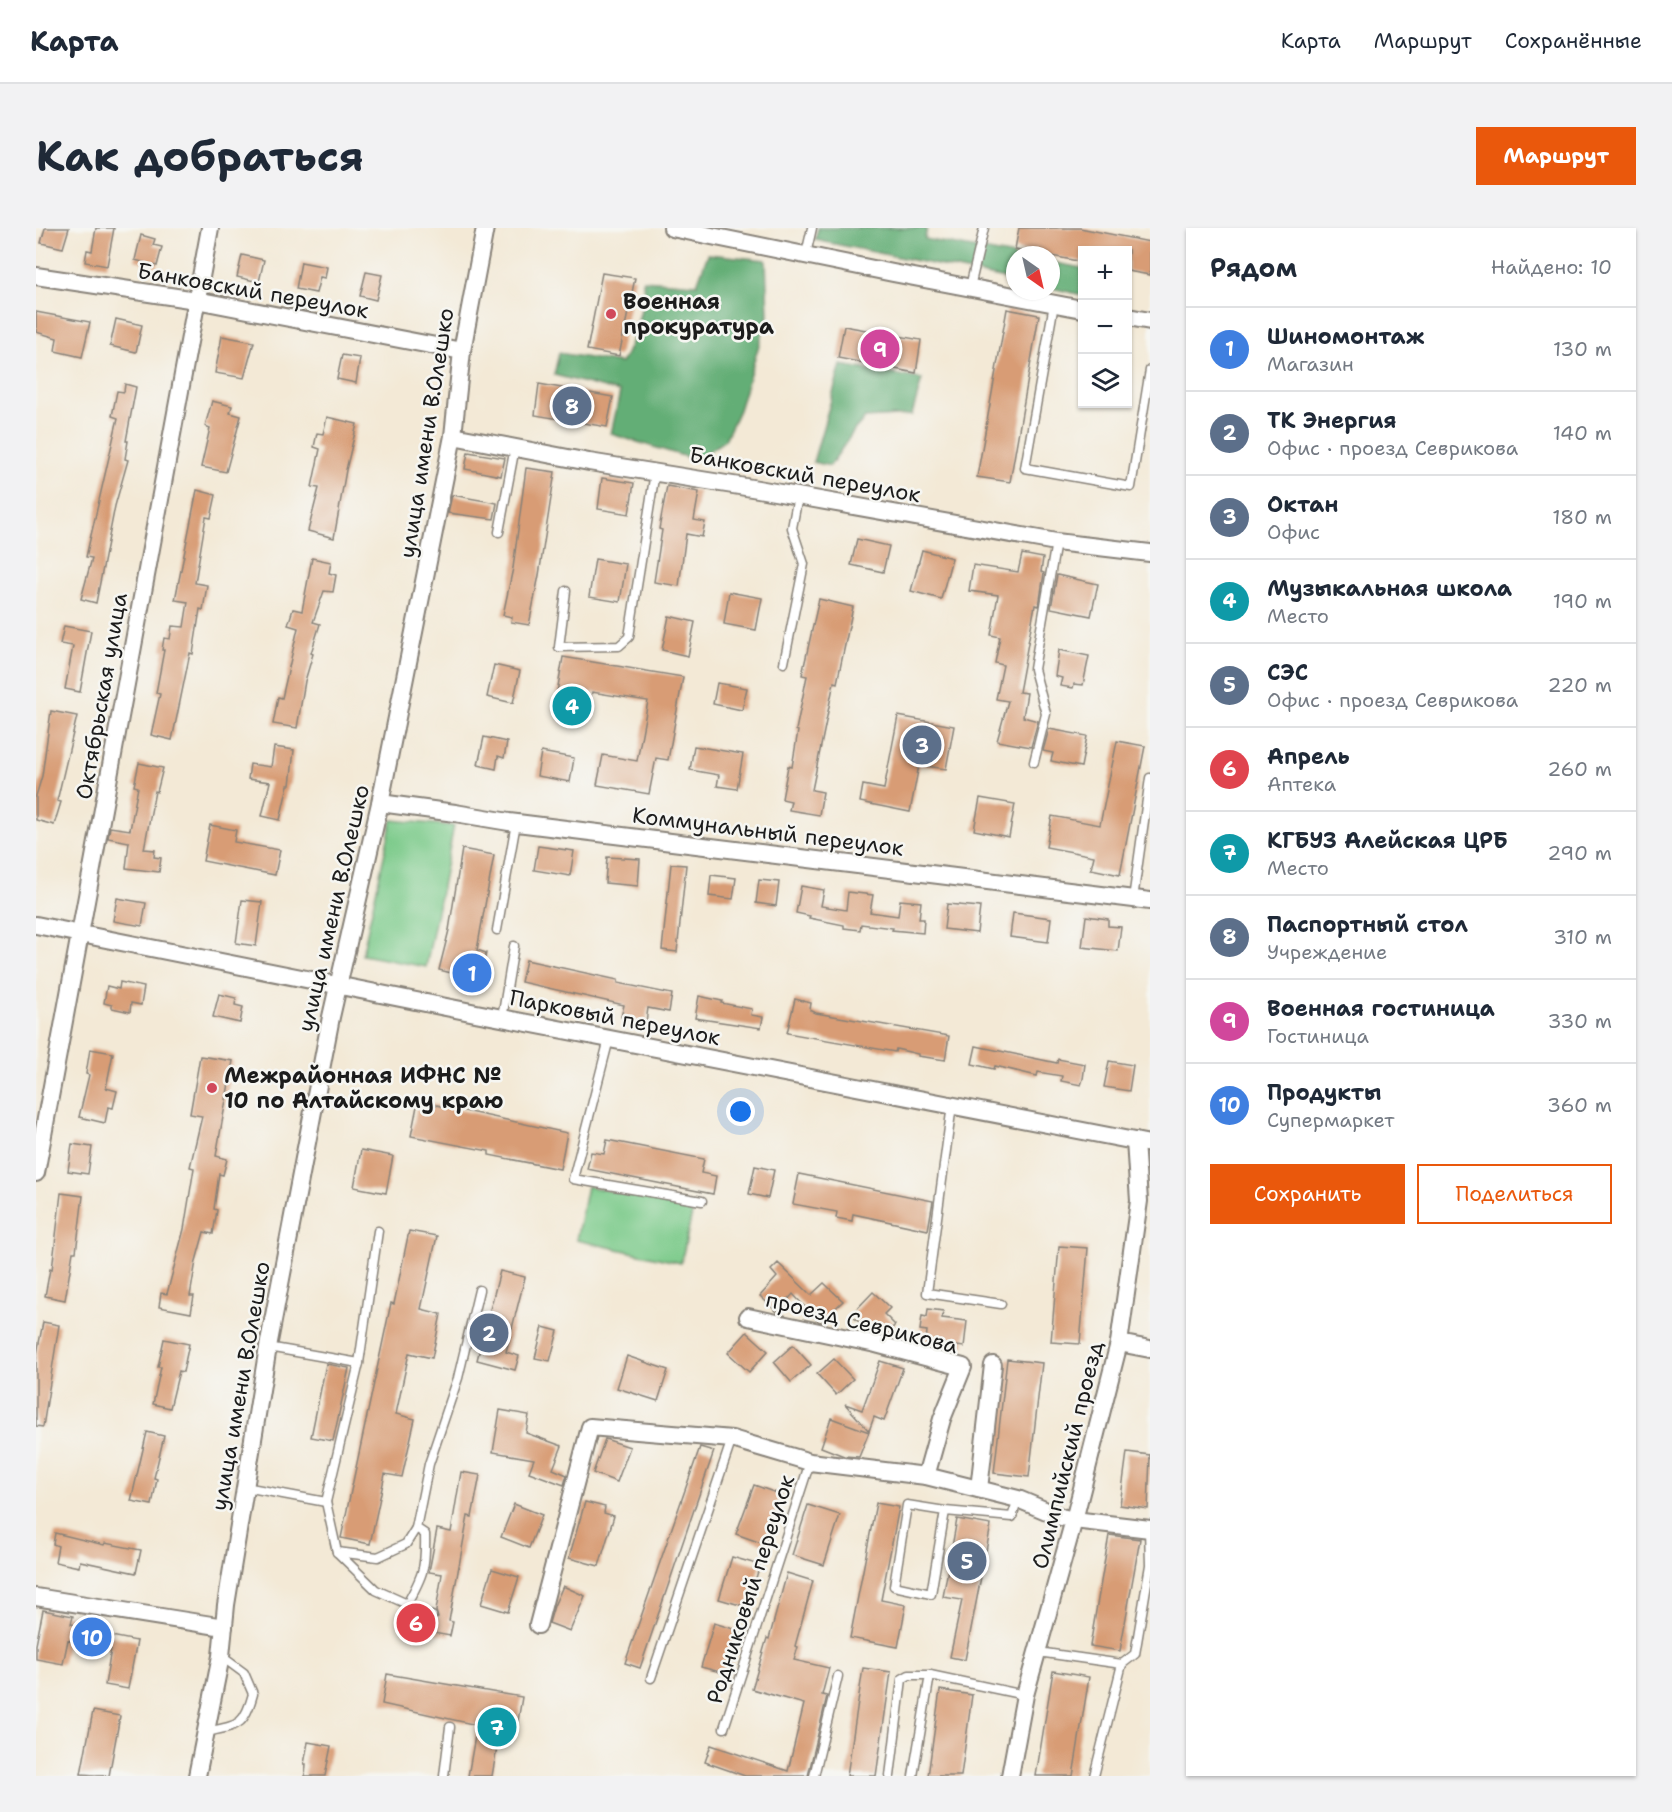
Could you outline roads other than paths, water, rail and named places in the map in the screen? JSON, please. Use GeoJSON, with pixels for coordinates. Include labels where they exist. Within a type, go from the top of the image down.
{"type":"FeatureCollection","features":[{"type":"Feature","properties":{"kind":"street","name":"Октябрьская улица"},"geometry":{"type":"LineString","coordinates":[[36,1173],[210,228]]}},
{"type":"Feature","properties":{"kind":"street","name":"улица имени В.Олешко"},"geometry":{"type":"LineString","coordinates":[[197,1776],[221,1656],[245,1486],[268,1347],[331,1017],[380,803],[453,436],[462,351],[485,228]]}},
{"type":"Feature","properties":{"kind":"street"},"geometry":{"type":"LineString","coordinates":[[672,228],[1078,308]]}},
{"type":"Feature","properties":{"kind":"street","name":"Банковский переулок"},"geometry":{"type":"LineString","coordinates":[[36,276],[196,300],[462,351]]}},
{"type":"Feature","properties":{"kind":"street"},"geometry":{"type":"LineString","coordinates":[[1132,318],[1150,321]]}},
{"type":"Feature","properties":{"kind":"street","name":"Банковский переулок"},"geometry":{"type":"LineString","coordinates":[[453,436],[515,446],[589,462],[655,471],[1056,542],[1150,553]]}},
{"type":"Feature","properties":{"kind":"street","name":"Коммунальный переулок"},"geometry":{"type":"LineString","coordinates":[[380,803],[516,823],[1150,901]]}},
{"type":"Feature","properties":{"kind":"street","name":"Парковый переулок"},"geometry":{"type":"LineString","coordinates":[[36,925],[272,974],[339,985],[502,1019],[1143,1142]]}},
{"type":"Feature","properties":{"kind":"street","name":"Олимпийский проезд"},"geometry":{"type":"LineString","coordinates":[[1010,1776],[1025,1695],[1074,1520],[1119,1343],[1138,1201],[1143,1142]]}},
{"type":"Feature","properties":{"kind":"street","name":"проезд Севрикова"},"geometry":{"type":"LineString","coordinates":[[748,1317],[876,1344],[963,1367],[942,1419],[926,1476]]}},
{"type":"Feature","properties":{"kind":"street"},"geometry":{"type":"LineString","coordinates":[[1119,1343],[1150,1349]]}},
{"type":"Feature","properties":{"kind":"street"},"geometry":{"type":"LineString","coordinates":[[980,1489],[993,1365]]}},
{"type":"Feature","properties":{"kind":"street"},"geometry":{"type":"LineString","coordinates":[[538,1625],[590,1427],[732,1439],[810,1462],[926,1476],[1018,1499],[1060,1517],[1074,1520],[1150,1528]]}},
{"type":"Feature","properties":{"kind":"street"},"geometry":{"type":"LineString","coordinates":[[36,1597],[224,1627]]}},
{"type":"Feature","properties":{"kind":"lane"},"geometry":{"type":"LineString","coordinates":[[806,254],[812,228]]}},
{"type":"Feature","properties":{"kind":"lane"},"geometry":{"type":"LineString","coordinates":[[970,288],[984,228]]}},
{"type":"Feature","properties":{"kind":"lane"},"geometry":{"type":"LineString","coordinates":[[1054,303],[1024,468],[1131,487],[1150,370]]}},
{"type":"Feature","properties":{"kind":"lane"},"geometry":{"type":"LineString","coordinates":[[499,532],[515,446]]}},
{"type":"Feature","properties":{"kind":"lane"},"geometry":{"type":"LineString","coordinates":[[566,591],[559,646],[619,646],[629,637],[655,471]]}},
{"type":"Feature","properties":{"kind":"lane"},"geometry":{"type":"LineString","coordinates":[[784,663],[804,564],[792,528],[798,496]]}},
{"type":"Feature","properties":{"kind":"lane"},"geometry":{"type":"LineString","coordinates":[[1034,762],[1046,714],[1034,669],[1056,542]]}},
{"type":"Feature","properties":{"kind":"lane"},"geometry":{"type":"LineString","coordinates":[[1133,900],[1150,778]]}},
{"type":"Feature","properties":{"kind":"lane"},"geometry":{"type":"LineString","coordinates":[[497,930],[516,823]]}},
{"type":"Feature","properties":{"kind":"lane"},"geometry":{"type":"LineString","coordinates":[[502,1019],[514,946]]}},
{"type":"Feature","properties":{"kind":"lane"},"geometry":{"type":"LineString","coordinates":[[609,1039],[573,1179],[702,1201]]}},
{"type":"Feature","properties":{"kind":"lane"},"geometry":{"type":"LineString","coordinates":[[952,1105],[927,1293],[1001,1304]]}},
{"type":"Feature","properties":{"kind":"lane"},"geometry":{"type":"LineString","coordinates":[[378,1231],[359,1363],[326,1502],[337,1552],[376,1590],[421,1613],[432,1616]]}},
{"type":"Feature","properties":{"kind":"lane"},"geometry":{"type":"LineString","coordinates":[[337,1552],[378,1557],[406,1544],[416,1528],[429,1464],[458,1378],[479,1290]]}},
{"type":"Feature","properties":{"kind":"lane"},"geometry":{"type":"LineString","coordinates":[[268,1347],[359,1363]]}},
{"type":"Feature","properties":{"kind":"lane"},"geometry":{"type":"LineString","coordinates":[[651,1678],[732,1439]]}},
{"type":"Feature","properties":{"kind":"lane","name":"Родниковый переулок"},"geometry":{"type":"LineString","coordinates":[[724,1728],[810,1462]]}},
{"type":"Feature","properties":{"kind":"lane"},"geometry":{"type":"LineString","coordinates":[[245,1486],[326,1502]]}},
{"type":"Feature","properties":{"kind":"lane"},"geometry":{"type":"LineString","coordinates":[[945,1511],[931,1594],[894,1586],[907,1504],[945,1511],[1012,1517],[1018,1499]]}},
{"type":"Feature","properties":{"kind":"lane"},"geometry":{"type":"LineString","coordinates":[[407,1604],[422,1577],[426,1561],[425,1534],[416,1528]]}},
{"type":"Feature","properties":{"kind":"lane"},"geometry":{"type":"LineString","coordinates":[[1094,1776],[1122,1664],[1135,1654],[1150,1565],[1150,1528]]}},
{"type":"Feature","properties":{"kind":"lane"},"geometry":{"type":"LineString","coordinates":[[1038,1652],[1122,1664]]}},
{"type":"Feature","properties":{"kind":"lane"},"geometry":{"type":"LineString","coordinates":[[206,1732],[234,1726],[247,1716],[253,1694],[244,1673],[221,1656]]}},
{"type":"Feature","properties":{"kind":"lane"},"geometry":{"type":"LineString","coordinates":[[890,1776],[902,1679],[909,1675],[930,1675],[1025,1695]]}},
{"type":"Feature","properties":{"kind":"lane"},"geometry":{"type":"LineString","coordinates":[[913,1776],[930,1675]]}},
{"type":"Feature","properties":{"kind":"lane"},"geometry":{"type":"LineString","coordinates":[[814,1776],[838,1676]]}},
{"type":"Feature","properties":{"kind":"lane"},"geometry":{"type":"LineString","coordinates":[[444,1776],[450,1727]]}},
{"type":"Feature","properties":{"kind":"place","name":"Военная прокуратура"},"geometry":{"type":"Point","coordinates":[611,314]}},
{"type":"Feature","properties":{"kind":"place","name":"Военная гостиница"},"geometry":{"type":"Point","coordinates":[880,349]}},
{"type":"Feature","properties":{"kind":"place","name":"Паспортный стол"},"geometry":{"type":"Point","coordinates":[572,406]}},
{"type":"Feature","properties":{"kind":"place","name":"Музыкальная школа"},"geometry":{"type":"Point","coordinates":[572,706]}},
{"type":"Feature","properties":{"kind":"place","name":"Октан"},"geometry":{"type":"Point","coordinates":[922,745]}},
{"type":"Feature","properties":{"kind":"place","name":"Шиномонтаж"},"geometry":{"type":"Point","coordinates":[472,973]}},
{"type":"Feature","properties":{"kind":"place","name":"Межрайонная ИФНС № 10 по Алтайскому краю"},"geometry":{"type":"Point","coordinates":[212,1088]}},
{"type":"Feature","properties":{"kind":"place","name":"ТК Энергия"},"geometry":{"type":"Point","coordinates":[489,1333]}},
{"type":"Feature","properties":{"kind":"place","name":"СЭС"},"geometry":{"type":"Point","coordinates":[967,1561]}},
{"type":"Feature","properties":{"kind":"place","name":"Апрель"},"geometry":{"type":"Point","coordinates":[416,1623]}},
{"type":"Feature","properties":{"kind":"place","name":"Продукты"},"geometry":{"type":"Point","coordinates":[92,1637]}},
{"type":"Feature","properties":{"kind":"place","name":"КГБУЗ Алейская ЦРБ"},"geometry":{"type":"Point","coordinates":[497,1727]}}]}
